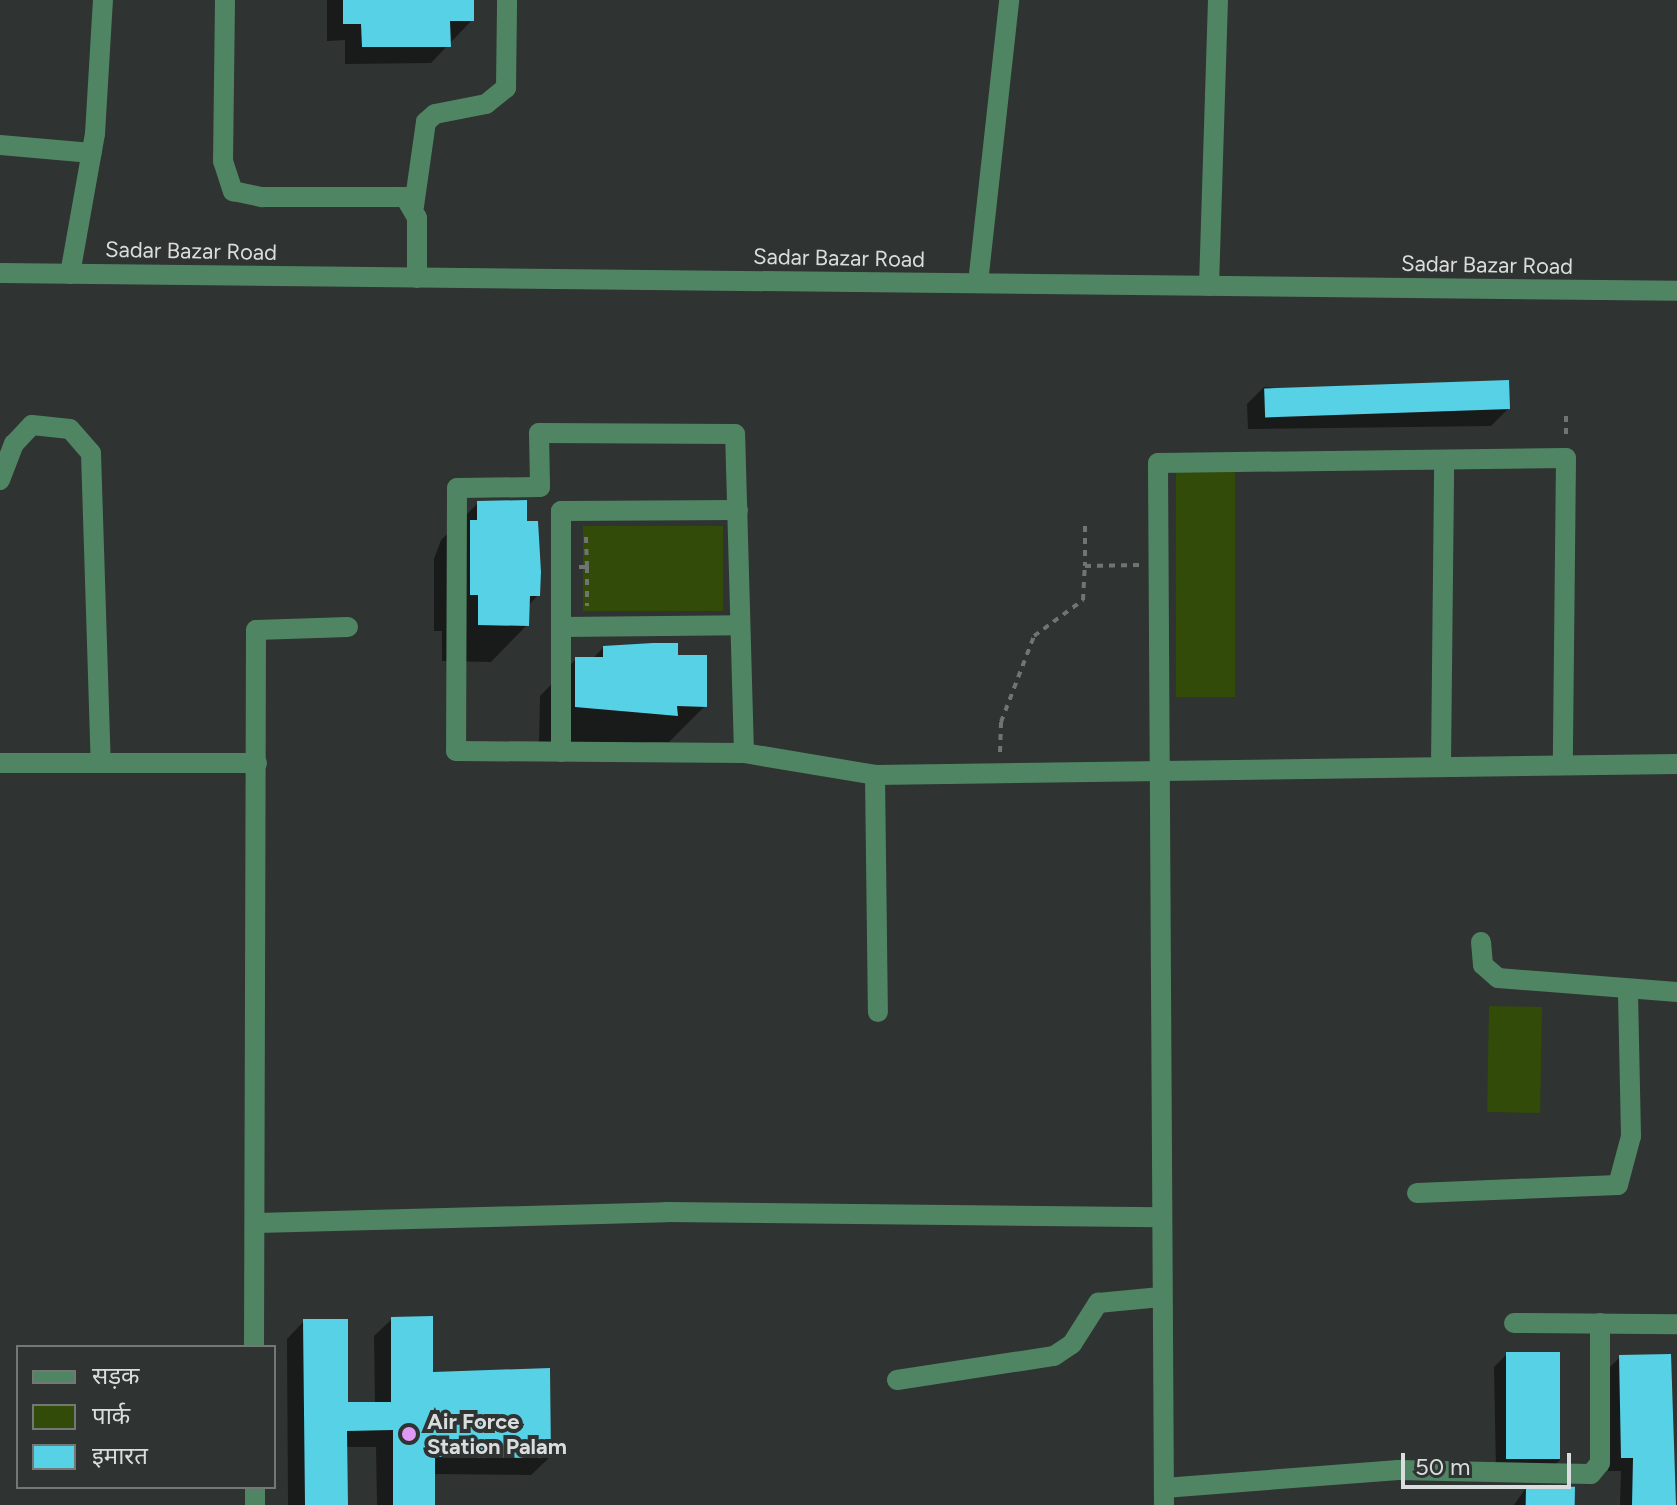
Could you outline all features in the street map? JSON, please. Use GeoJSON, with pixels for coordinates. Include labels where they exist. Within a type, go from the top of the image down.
{"type":"FeatureCollection","features":[{"type":"Feature","properties":{"kind":"street"},"geometry":{"type":"LineString","coordinates":[[70,274],[92,153],[103,0]]}},
{"type":"Feature","properties":{"kind":"street"},"geometry":{"type":"LineString","coordinates":[[225,0],[223,161],[233,191],[262,197],[394,195],[414,206]]}},
{"type":"Feature","properties":{"kind":"street"},"geometry":{"type":"LineString","coordinates":[[417,278],[414,206],[426,122],[435,114],[486,104],[506,88],[507,0]]}},
{"type":"Feature","properties":{"kind":"street"},"geometry":{"type":"LineString","coordinates":[[978,283],[1009,0]]}},
{"type":"Feature","properties":{"kind":"street"},"geometry":{"type":"LineString","coordinates":[[1209,286],[1218,0]]}},
{"type":"Feature","properties":{"kind":"street"},"geometry":{"type":"LineString","coordinates":[[0,145],[92,153]]}},
{"type":"Feature","properties":{"kind":"street","name":"Sadar Bazar Road"},"geometry":{"type":"LineString","coordinates":[[0,273],[1677,291]]}},
{"type":"Feature","properties":{"kind":"street"},"geometry":{"type":"LineString","coordinates":[[0,480],[14,444],[32,425],[70,429],[91,453],[101,763]]}},
{"type":"Feature","properties":{"kind":"street"},"geometry":{"type":"LineString","coordinates":[[561,752],[561,511],[540,487],[539,433],[735,434],[744,753]]}},
{"type":"Feature","properties":{"kind":"street"},"geometry":{"type":"LineString","coordinates":[[1563,764],[1566,458],[1158,463],[1155,767],[1164,1496],[1398,1470],[1591,1474],[1600,1463],[1600,1323]]}},
{"type":"Feature","properties":{"kind":"street"},"geometry":{"type":"LineString","coordinates":[[1441,765],[1444,460]]}},
{"type":"Feature","properties":{"kind":"street"},"geometry":{"type":"LineString","coordinates":[[540,487],[457,488],[456,751],[744,753],[875,775],[1155,767],[1677,764]]}},
{"type":"Feature","properties":{"kind":"street"},"geometry":{"type":"LineString","coordinates":[[561,511],[738,510]]}},
{"type":"Feature","properties":{"kind":"street"},"geometry":{"type":"LineString","coordinates":[[562,627],[740,625]]}},
{"type":"Feature","properties":{"kind":"street"},"geometry":{"type":"LineString","coordinates":[[254,1345],[257,1223],[256,630],[348,627]]}},
{"type":"Feature","properties":{"kind":"street"},"geometry":{"type":"LineString","coordinates":[[0,763],[257,763]]}},
{"type":"Feature","properties":{"kind":"street"},"geometry":{"type":"LineString","coordinates":[[875,775],[878,1012]]}},
{"type":"Feature","properties":{"kind":"street"},"geometry":{"type":"LineString","coordinates":[[1481,942],[1483,965],[1498,978],[1677,992]]}},
{"type":"Feature","properties":{"kind":"street"},"geometry":{"type":"LineString","coordinates":[[1417,1193],[1618,1185],[1631,1136],[1628,989]]}},
{"type":"Feature","properties":{"kind":"street"},"geometry":{"type":"LineString","coordinates":[[257,1223],[666,1212],[1160,1217]]}},
{"type":"Feature","properties":{"kind":"street"},"geometry":{"type":"LineString","coordinates":[[897,1380],[1054,1356],[1072,1344],[1098,1303],[1161,1297]]}},
{"type":"Feature","properties":{"kind":"street"},"geometry":{"type":"LineString","coordinates":[[1514,1323],[1677,1324]]}},
{"type":"Feature","properties":{"kind":"path"},"geometry":{"type":"LineString","coordinates":[[999,770],[1001,722],[1034,636],[1083,600],[1085,526]]}},
{"type":"Feature","properties":{"kind":"path"},"geometry":{"type":"LineString","coordinates":[[601,531],[586,531],[587,607],[602,607]]}},
{"type":"Feature","properties":{"kind":"path"},"geometry":{"type":"LineString","coordinates":[[1085,566],[1157,565]]}},
{"type":"Feature","properties":{"kind":"path"},"geometry":{"type":"LineString","coordinates":[[561,567],[587,567]]}},
{"type":"Feature","properties":{"kind":"green space"},"geometry":{"type":"Polygon","coordinates":[[[1176,472],[1235,472],[1235,697],[1176,697],[1176,472]]]}},
{"type":"Feature","properties":{"kind":"green space"},"geometry":{"type":"Polygon","coordinates":[[[583,526],[723,526],[723,611],[583,611],[583,526]]]}},
{"type":"Feature","properties":{"kind":"green space"},"geometry":{"type":"Polygon","coordinates":[[[1489,1006],[1542,1007],[1540,1113],[1487,1112],[1489,1006]]]}},
{"type":"Feature","properties":{"kind":"building"},"geometry":{"type":"Polygon","coordinates":[[[343,0],[474,0],[474,21],[450,21],[451,47],[362,47],[361,24],[343,24],[343,0]]]}},
{"type":"Feature","properties":{"kind":"building"},"geometry":{"type":"Polygon","coordinates":[[[1509,380],[1510,409],[1265,418],[1264,389],[1509,380]]]}},
{"type":"Feature","properties":{"kind":"building"},"geometry":{"type":"Polygon","coordinates":[[[527,500],[527,521],[538,521],[541,572],[540,596],[530,596],[529,626],[478,625],[478,595],[470,595],[470,520],[477,520],[477,501],[527,500]]]}},
{"type":"Feature","properties":{"kind":"building"},"geometry":{"type":"Polygon","coordinates":[[[678,643],[678,655],[707,655],[707,707],[677,706],[678,716],[575,707],[575,657],[603,657],[603,646],[678,643]]]}},
{"type":"Feature","properties":{"kind":"building"},"geometry":{"type":"Polygon","coordinates":[[[433,1316],[433,1372],[550,1368],[551,1458],[435,1457],[435,1505],[393,1505],[393,1430],[347,1431],[348,1505],[305,1505],[303,1319],[348,1319],[348,1402],[391,1402],[391,1317],[433,1316]]]}},
{"type":"Feature","properties":{"kind":"building"},"geometry":{"type":"Polygon","coordinates":[[[1506,1352],[1560,1352],[1560,1459],[1506,1459],[1506,1352]]]}},
{"type":"Feature","properties":{"kind":"building"},"geometry":{"type":"Polygon","coordinates":[[[1671,1354],[1676,1505],[1632,1505],[1633,1458],[1621,1458],[1619,1355],[1671,1354]]]}},
{"type":"Feature","properties":{"kind":"building"},"geometry":{"type":"Polygon","coordinates":[[[1526,1486],[1575,1487],[1575,1505],[1526,1505],[1526,1486]]]}},
{"type":"Feature","properties":{"kind":"place","name":"Air Force Station Palam"},"geometry":{"type":"Point","coordinates":[409,1434]}}]}
